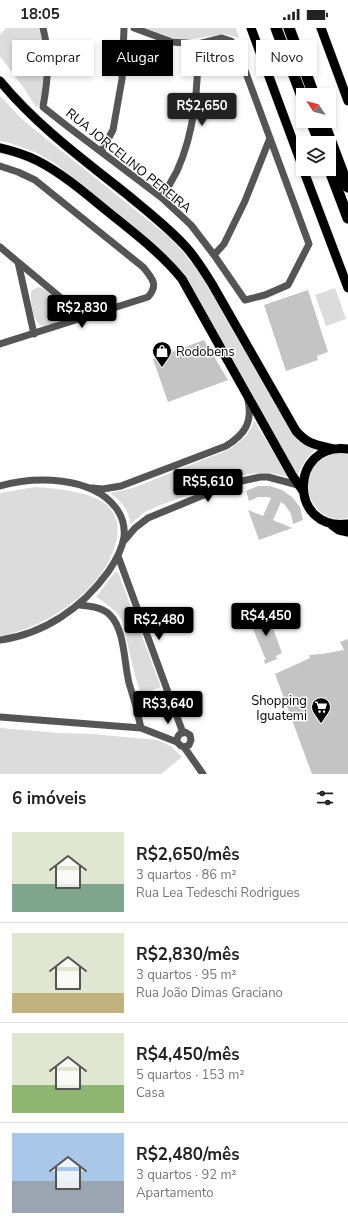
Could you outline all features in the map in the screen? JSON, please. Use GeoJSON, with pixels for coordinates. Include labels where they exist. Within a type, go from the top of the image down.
{"type":"FeatureCollection","features":[{"type":"Feature","properties":{"kind":"highway"},"geometry":{"type":"LineString","coordinates":[[276,28],[299,88]]}},
{"type":"Feature","properties":{"kind":"highway"},"geometry":{"type":"LineString","coordinates":[[289,28],[311,88]]}},
{"type":"Feature","properties":{"kind":"highway"},"geometry":{"type":"LineString","coordinates":[[326,128],[348,187]]}},
{"type":"Feature","properties":{"kind":"highway"},"geometry":{"type":"LineString","coordinates":[[332,176],[348,218]]}},
{"type":"Feature","properties":{"kind":"main road"},"geometry":{"type":"LineString","coordinates":[[251,28],[296,149]]}},
{"type":"Feature","properties":{"kind":"main road"},"geometry":{"type":"LineString","coordinates":[[321,28],[348,101]]}},
{"type":"Feature","properties":{"kind":"main road"},"geometry":{"type":"LineString","coordinates":[[0,81],[13,97],[41,124],[154,216],[199,262],[296,431],[303,439],[312,444],[334,449],[348,449]]}},
{"type":"Feature","properties":{"kind":"main road"},"geometry":{"type":"LineString","coordinates":[[0,148],[37,160],[71,182],[145,242],[172,267],[182,279],[300,488],[310,509],[317,517],[328,522],[335,524],[348,524]]}},
{"type":"Feature","properties":{"kind":"main road"},"geometry":{"type":"LineString","coordinates":[[306,176],[348,288]]}},
{"type":"Feature","properties":{"kind":"main road"},"geometry":{"type":"LineString","coordinates":[[300,488],[310,464],[319,455],[334,449]]}},
{"type":"Feature","properties":{"kind":"main road"},"geometry":{"type":"LineString","coordinates":[[328,522],[339,530],[348,532]]}},
{"type":"Feature","properties":{"kind":"street","name":"RUA JORCELINO PEREIRA"},"geometry":{"type":"LineString","coordinates":[[43,28],[49,60],[48,83],[43,107],[162,198],[191,225],[245,300],[266,294],[288,285],[309,244],[270,138]]}},
{"type":"Feature","properties":{"kind":"street"},"geometry":{"type":"LineString","coordinates":[[101,152],[113,130],[122,79],[124,28]]}},
{"type":"Feature","properties":{"kind":"street"},"geometry":{"type":"LineString","coordinates":[[134,28],[172,42],[181,43]]}},
{"type":"Feature","properties":{"kind":"street"},"geometry":{"type":"LineString","coordinates":[[214,40],[222,38],[228,40]]}},
{"type":"Feature","properties":{"kind":"street"},"geometry":{"type":"LineString","coordinates":[[162,198],[177,171],[188,143],[193,121],[198,76]]}},
{"type":"Feature","properties":{"kind":"street"},"geometry":{"type":"LineString","coordinates":[[214,255],[224,244],[245,201],[270,138],[247,76]]}},
{"type":"Feature","properties":{"kind":"street"},"geometry":{"type":"LineString","coordinates":[[0,166],[18,172],[34,180],[143,267],[152,280],[154,286],[148,298],[0,344]]}},
{"type":"Feature","properties":{"kind":"street"},"geometry":{"type":"LineString","coordinates":[[0,247],[85,318]]}},
{"type":"Feature","properties":{"kind":"street"},"geometry":{"type":"LineString","coordinates":[[18,262],[34,334]]}},
{"type":"Feature","properties":{"kind":"street"},"geometry":{"type":"LineString","coordinates":[[0,486],[20,482],[54,481],[103,489],[121,486],[226,446],[234,441],[242,434],[249,421],[247,396]]}},
{"type":"Feature","properties":{"kind":"street"},"geometry":{"type":"LineString","coordinates":[[123,542],[135,528],[148,518],[233,483],[260,477],[275,478],[300,488]]}},
{"type":"Feature","properties":{"kind":"street"},"geometry":{"type":"LineString","coordinates":[[0,640],[32,631],[47,625],[64,615],[91,593],[102,580],[118,556],[123,542],[124,526],[121,517],[118,510],[111,502],[90,488]]}},
{"type":"Feature","properties":{"kind":"street"},"geometry":{"type":"LineString","coordinates":[[118,556],[181,746],[184,747],[203,774]]}},
{"type":"Feature","properties":{"kind":"street"},"geometry":{"type":"LineString","coordinates":[[78,604],[103,610],[115,621],[141,728]]}},
{"type":"Feature","properties":{"kind":"street"},"geometry":{"type":"LineString","coordinates":[[0,717],[141,728],[155,733],[179,737],[190,735],[197,764]]}},
{"type":"Feature","properties":{"kind":"street"},"geometry":{"type":"LineString","coordinates":[[184,747],[191,743]]}},
{"type":"Feature","properties":{"kind":"shaded area"},"geometry":{"type":"Polygon","coordinates":[[[6,28],[39,28],[41,40],[12,40],[12,72],[0,56],[0,35],[6,28]]]}},
{"type":"Feature","properties":{"kind":"shaded area"},"geometry":{"type":"Polygon","coordinates":[[[145,28],[236,28],[239,38],[224,34],[186,40],[173,38],[145,28]]]}},
{"type":"Feature","properties":{"kind":"shaded area"},"geometry":{"type":"Polygon","coordinates":[[[15,76],[44,76],[41,104],[36,107],[15,76]]]}},
{"type":"Feature","properties":{"kind":"shaded area"},"geometry":{"type":"Polygon","coordinates":[[[0,96],[24,121],[169,237],[199,272],[298,441],[306,446],[316,449],[307,458],[297,475],[210,320],[188,284],[102,203],[56,164],[37,153],[0,141],[0,96]]]}},
{"type":"Feature","properties":{"kind":"shaded area"},"geometry":{"type":"Polygon","coordinates":[[[38,287],[44,289],[65,307],[65,315],[63,319],[53,324],[44,326],[37,322],[33,312],[31,291],[38,287]]]}},
{"type":"Feature","properties":{"kind":"shaded area"},"geometry":{"type":"Polygon","coordinates":[[[335,288],[346,319],[326,326],[315,295],[335,288]]]}},
{"type":"Feature","properties":{"kind":"shaded area"},"geometry":{"type":"Polygon","coordinates":[[[254,420],[288,477],[264,473],[239,476],[158,506],[145,512],[130,524],[127,511],[118,499],[110,493],[133,488],[228,450],[244,438],[250,430],[254,420]]]}},
{"type":"Feature","properties":{"kind":"shaded area"},"geometry":{"type":"Polygon","coordinates":[[[337,453],[348,454],[348,518],[334,518],[322,513],[314,505],[309,493],[309,481],[313,469],[322,460],[337,453]]]}},
{"type":"Feature","properties":{"kind":"shaded area"},"geometry":{"type":"Polygon","coordinates":[[[35,487],[52,488],[84,494],[102,501],[111,509],[115,516],[118,533],[112,555],[102,572],[89,588],[73,602],[56,614],[37,624],[18,632],[0,636],[0,493],[35,487]]]}},
{"type":"Feature","properties":{"kind":"shaded area"},"geometry":{"type":"Polygon","coordinates":[[[115,572],[118,572],[161,687],[141,694],[135,676],[122,620],[114,610],[96,597],[115,572]]]}},
{"type":"Feature","properties":{"kind":"shaded area"},"geometry":{"type":"Polygon","coordinates":[[[0,728],[157,740],[169,745],[182,757],[161,774],[0,774],[0,728]]]}},
{"type":"Feature","properties":{"kind":"building"},"geometry":{"type":"Polygon","coordinates":[[[308,290],[328,352],[317,356],[318,360],[286,371],[264,305],[308,290]]]}},
{"type":"Feature","properties":{"kind":"building"},"geometry":{"type":"Polygon","coordinates":[[[204,340],[228,380],[168,402],[153,359],[204,340]]]}},
{"type":"Feature","properties":{"kind":"building"},"geometry":{"type":"Polygon","coordinates":[[[258,486],[270,486],[282,490],[292,497],[300,507],[303,520],[293,524],[291,514],[281,502],[273,520],[292,528],[259,540],[248,510],[263,516],[271,498],[258,497],[249,501],[246,491],[258,486]]]}},
{"type":"Feature","properties":{"kind":"building"},"geometry":{"type":"Polygon","coordinates":[[[267,612],[282,653],[276,656],[277,659],[265,664],[264,660],[266,660],[250,622],[255,620],[254,618],[267,612]]]}},
{"type":"Feature","properties":{"kind":"building","name":"Shopping Iguatemi"},"geometry":{"type":"Polygon","coordinates":[[[348,639],[348,774],[312,774],[275,674],[310,658],[309,655],[344,650],[340,642],[348,639]]]}},
{"type":"Feature","properties":{"kind":"place","name":"Rodobens"},"geometry":{"type":"Point","coordinates":[162,368]}},
{"type":"Feature","properties":{"kind":"place","name":"Shopping Iguatemi"},"geometry":{"type":"Point","coordinates":[321,724]}}]}
